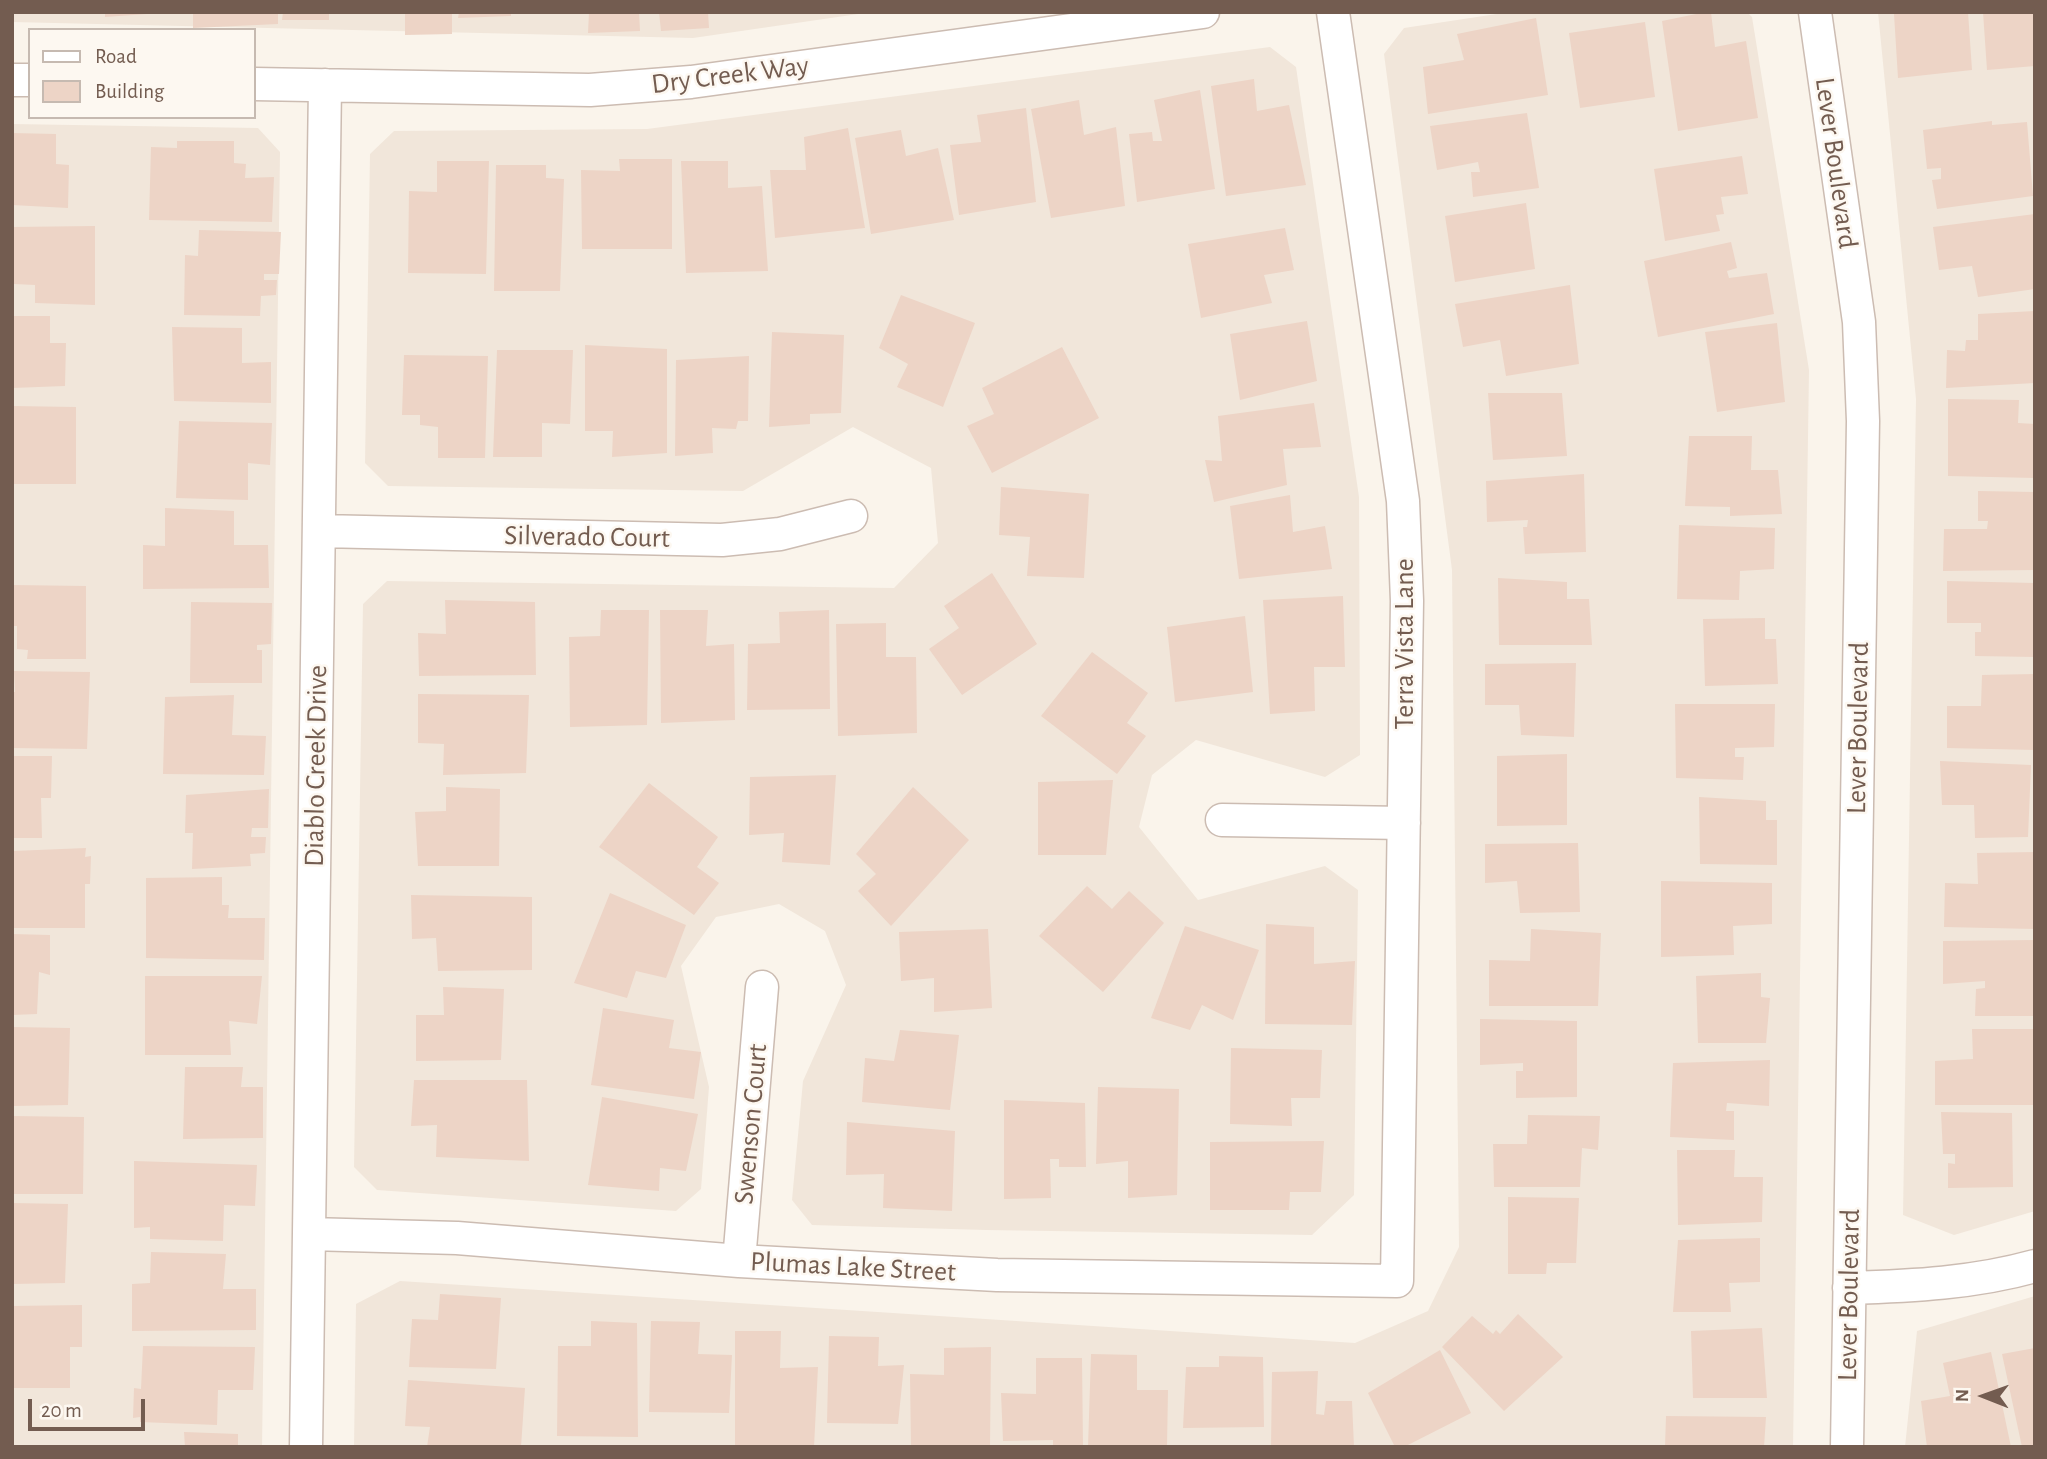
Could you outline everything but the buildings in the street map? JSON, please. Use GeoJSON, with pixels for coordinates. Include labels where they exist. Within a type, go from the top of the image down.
{"type":"FeatureCollection","features":[{"type":"Feature","properties":{"kind":"street","name":"Dry Creek Way"},"geometry":{"type":"LineString","coordinates":[[256,84],[590,90],[666,84],[1203,12]]}},
{"type":"Feature","properties":{"kind":"street","name":"Terra Vista Lane"},"geometry":{"type":"LineString","coordinates":[[1333,12],[1403,501],[1407,601],[1397,1281]]}},
{"type":"Feature","properties":{"kind":"street","name":"Lever Boulevard"},"geometry":{"type":"LineString","coordinates":[[1815,12],[1859,322],[1863,421],[1847,1447]]}},
{"type":"Feature","properties":{"kind":"street","name":"Diablo Creek Drive"},"geometry":{"type":"LineString","coordinates":[[306,1447],[325,85]]}},
{"type":"Feature","properties":{"kind":"street","name":"Silverado Court"},"geometry":{"type":"LineString","coordinates":[[320,531],[722,540],[780,534],[851,516]]}},
{"type":"Feature","properties":{"kind":"street"},"geometry":{"type":"LineString","coordinates":[[1223,820],[1404,822]]}},
{"type":"Feature","properties":{"kind":"street","name":"Swenson Court"},"geometry":{"type":"LineString","coordinates":[[739,1261],[762,987]]}},
{"type":"Feature","properties":{"kind":"street","name":"Plumas Lake Street"},"geometry":{"type":"LineString","coordinates":[[309,1234],[457,1238],[739,1261],[997,1275],[1397,1281]]}},
{"type":"Feature","properties":{"kind":"street"},"geometry":{"type":"LineString","coordinates":[[1849,1288],[1927,1286],[2035,1266]]}},
{"type":"Feature","properties":{"kind":"shaded area"},"geometry":{"type":"Polygon","coordinates":[[[12,12],[872,12],[693,38],[12,22],[12,12]]]}},
{"type":"Feature","properties":{"kind":"shaded area"},"geometry":{"type":"Polygon","coordinates":[[[1510,12],[1747,12],[1752,17],[1809,370],[1793,1447],[354,1447],[356,1304],[400,1281],[1355,1343],[1428,1311],[1459,1247],[1452,570],[1384,54],[1404,28],[1510,12]]]}},
{"type":"Feature","properties":{"kind":"shaded area"},"geometry":{"type":"Polygon","coordinates":[[[1878,12],[2035,12],[2035,1211],[1954,1235],[1903,1215],[1916,399],[1878,12]]]}},
{"type":"Feature","properties":{"kind":"shaded area"},"geometry":{"type":"Polygon","coordinates":[[[1270,47],[1296,67],[1359,497],[1360,755],[1325,777],[1196,740],[1152,775],[1139,827],[1198,900],[1325,866],[1358,890],[1354,1195],[1312,1235],[812,1225],[792,1200],[803,1081],[846,985],[825,931],[779,904],[716,917],[681,966],[709,1087],[701,1189],[676,1211],[377,1190],[354,1167],[363,604],[387,581],[894,588],[938,543],[931,468],[853,427],[743,491],[388,486],[365,463],[370,154],[394,131],[647,129],[1270,47]]]}},
{"type":"Feature","properties":{"kind":"shaded area"},"geometry":{"type":"Polygon","coordinates":[[[12,124],[258,128],[280,152],[262,1447],[12,1447],[12,124]]]}},
{"type":"Feature","properties":{"kind":"shaded area"},"geometry":{"type":"Polygon","coordinates":[[[2035,1296],[2035,1447],[1905,1447],[1917,1331],[2035,1296]]]}}]}
